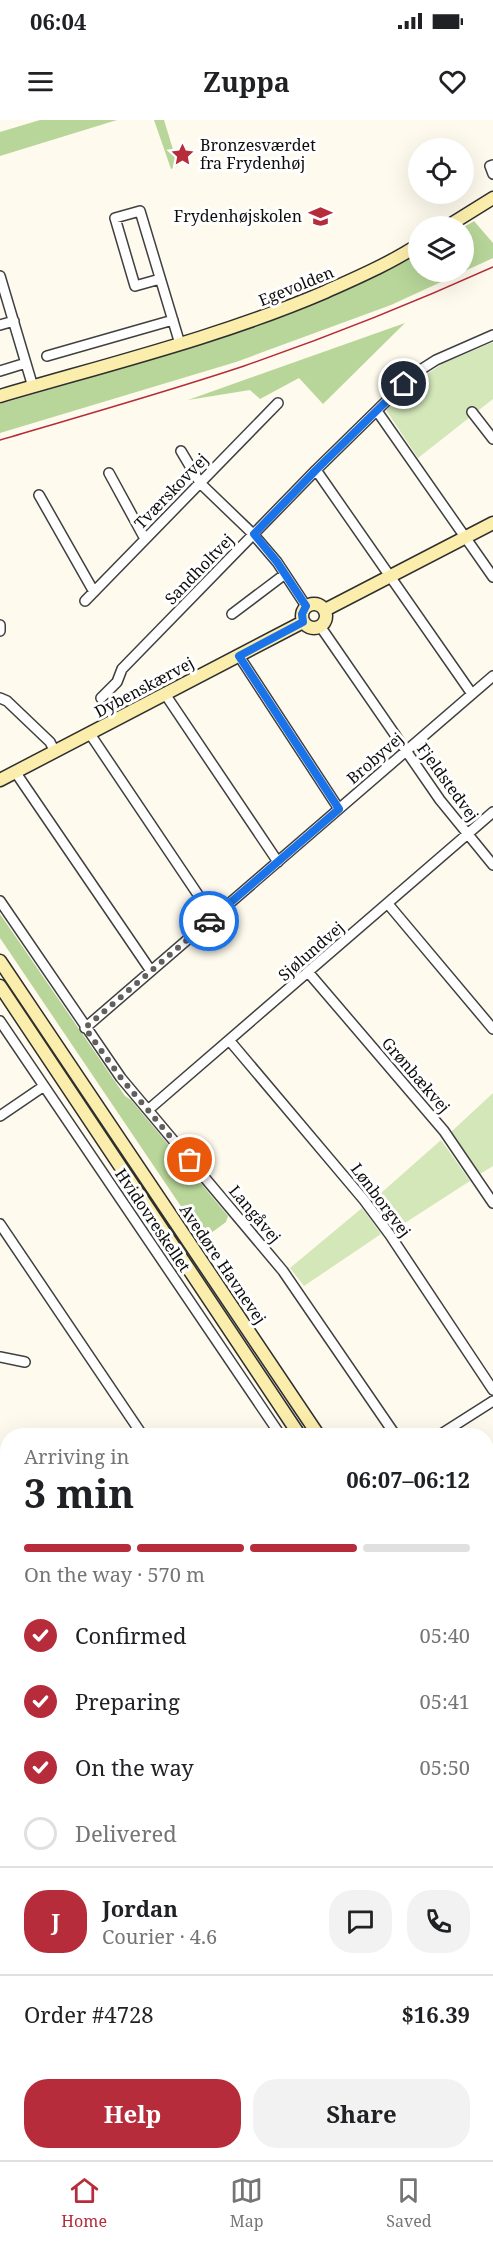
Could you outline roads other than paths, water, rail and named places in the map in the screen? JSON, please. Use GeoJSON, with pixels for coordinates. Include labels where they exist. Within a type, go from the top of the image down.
{"type":"FeatureCollection","features":[{"type":"Feature","properties":{"kind":"street"},"geometry":{"type":"LineString","coordinates":[[493,165],[490,166],[493,174]]}},
{"type":"Feature","properties":{"kind":"street"},"geometry":{"type":"LineString","coordinates":[[465,216],[489,201]]}},
{"type":"Feature","properties":{"kind":"street"},"geometry":{"type":"LineString","coordinates":[[160,279],[135,286],[115,218],[140,211],[180,344]]}},
{"type":"Feature","properties":{"kind":"street","name":"Egevolden"},"geometry":{"type":"LineString","coordinates":[[0,396],[242,325],[354,279],[408,250]]}},
{"type":"Feature","properties":{"kind":"street"},"geometry":{"type":"LineString","coordinates":[[0,276],[33,387]]}},
{"type":"Feature","properties":{"kind":"street"},"geometry":{"type":"LineString","coordinates":[[47,356],[173,320]]}},
{"type":"Feature","properties":{"kind":"street"},"geometry":{"type":"LineString","coordinates":[[0,325],[14,321]]}},
{"type":"Feature","properties":{"kind":"street","name":"Sandholtvej"},"geometry":{"type":"LineString","coordinates":[[101,698],[117,682],[122,669],[316,470],[414,374],[436,360],[493,335]]}},
{"type":"Feature","properties":{"kind":"street"},"geometry":{"type":"LineString","coordinates":[[0,371],[26,363]]}},
{"type":"Feature","properties":{"kind":"street","name":"Tværskovvej"},"geometry":{"type":"LineString","coordinates":[[85,601],[278,403]]}},
{"type":"Feature","properties":{"kind":"street"},"geometry":{"type":"LineString","coordinates":[[377,411],[493,577]]}},
{"type":"Feature","properties":{"kind":"street"},"geometry":{"type":"LineString","coordinates":[[472,412],[493,439]]}},
{"type":"Feature","properties":{"kind":"street"},"geometry":{"type":"LineString","coordinates":[[181,451],[200,483],[254,534],[306,606]]}},
{"type":"Feature","properties":{"kind":"street"},"geometry":{"type":"LineString","coordinates":[[316,470],[472,694]]}},
{"type":"Feature","properties":{"kind":"street"},"geometry":{"type":"LineString","coordinates":[[109,473],[145,539]]}},
{"type":"Feature","properties":{"kind":"street"},"geometry":{"type":"LineString","coordinates":[[39,495],[94,592]]}},
{"type":"Feature","properties":{"kind":"street"},"geometry":{"type":"LineString","coordinates":[[325,610],[493,523]]}},
{"type":"Feature","properties":{"kind":"street"},"geometry":{"type":"LineString","coordinates":[[232,615],[285,574]]}},
{"type":"Feature","properties":{"kind":"street"},"geometry":{"type":"LineString","coordinates":[[315,603],[325,610],[326,619],[320,626],[309,627],[303,622],[302,614],[306,606],[315,603]]}},
{"type":"Feature","properties":{"kind":"street","name":"Dybenskærvej"},"geometry":{"type":"LineString","coordinates":[[0,780],[303,622]]}},
{"type":"Feature","properties":{"kind":"street"},"geometry":{"type":"LineString","coordinates":[[0,625],[0,631]]}},
{"type":"Feature","properties":{"kind":"street","name":"Fjeldstedvej"},"geometry":{"type":"LineString","coordinates":[[320,626],[440,800],[493,865]]}},
{"type":"Feature","properties":{"kind":"street"},"geometry":{"type":"LineString","coordinates":[[239,656],[339,809]]}},
{"type":"Feature","properties":{"kind":"street","name":"Brobyvej"},"geometry":{"type":"LineString","coordinates":[[85,1028],[493,676]]}},
{"type":"Feature","properties":{"kind":"street"},"geometry":{"type":"LineString","coordinates":[[165,694],[278,862]]}},
{"type":"Feature","properties":{"kind":"street"},"geometry":{"type":"LineString","coordinates":[[0,699],[7,701],[50,742],[55,752]]}},
{"type":"Feature","properties":{"kind":"street"},"geometry":{"type":"LineString","coordinates":[[90,734],[213,917]]}},
{"type":"Feature","properties":{"kind":"street"},"geometry":{"type":"LineString","coordinates":[[16,773],[151,971]]}},
{"type":"Feature","properties":{"kind":"street","name":"Sjølundvej"},"geometry":{"type":"LineString","coordinates":[[148,1110],[493,812]]}},
{"type":"Feature","properties":{"kind":"street","name":"Langåvej"},"geometry":{"type":"LineString","coordinates":[[0,901],[121,1078],[283,1271],[391,1428]]}},
{"type":"Feature","properties":{"kind":"street"},"geometry":{"type":"LineString","coordinates":[[388,904],[493,1029]]}},
{"type":"Feature","properties":{"kind":"street","name":"Avedøre Havnevej"},"geometry":{"type":"LineString","coordinates":[[0,961],[314,1428]]}},
{"type":"Feature","properties":{"kind":"street","name":"Grønbækvej"},"geometry":{"type":"LineString","coordinates":[[309,972],[444,1131],[493,1203]]}},
{"type":"Feature","properties":{"kind":"street","name":"Avedøre Havnevej"},"geometry":{"type":"LineString","coordinates":[[0,986],[295,1428]]}},
{"type":"Feature","properties":{"kind":"street","name":"Hvidovreskellet"},"geometry":{"type":"LineString","coordinates":[[0,1021],[276,1428]]}},
{"type":"Feature","properties":{"kind":"street","name":"Lønborgvej"},"geometry":{"type":"LineString","coordinates":[[229,1040],[364,1200],[390,1235],[493,1390]]}},
{"type":"Feature","properties":{"kind":"street"},"geometry":{"type":"LineString","coordinates":[[0,1116],[44,1086]]}},
{"type":"Feature","properties":{"kind":"street"},"geometry":{"type":"LineString","coordinates":[[0,1224],[138,1428]]}},
{"type":"Feature","properties":{"kind":"street"},"geometry":{"type":"LineString","coordinates":[[0,1357],[25,1362]]}},
{"type":"Feature","properties":{"kind":"street"},"geometry":{"type":"LineString","coordinates":[[451,1428],[493,1401]]}},
{"type":"Feature","properties":{"kind":"tram line"},"geometry":{"type":"LineString","coordinates":[[0,440],[153,395],[307,344],[493,267]]}},
{"type":"Feature","properties":{"kind":"place","name":"Bronzesværdet fra Frydenhøj"},"geometry":{"type":"Point","coordinates":[182,154]}},
{"type":"Feature","properties":{"kind":"place","name":"Frydenhøjskolen"},"geometry":{"type":"Point","coordinates":[320,216]}}]}
